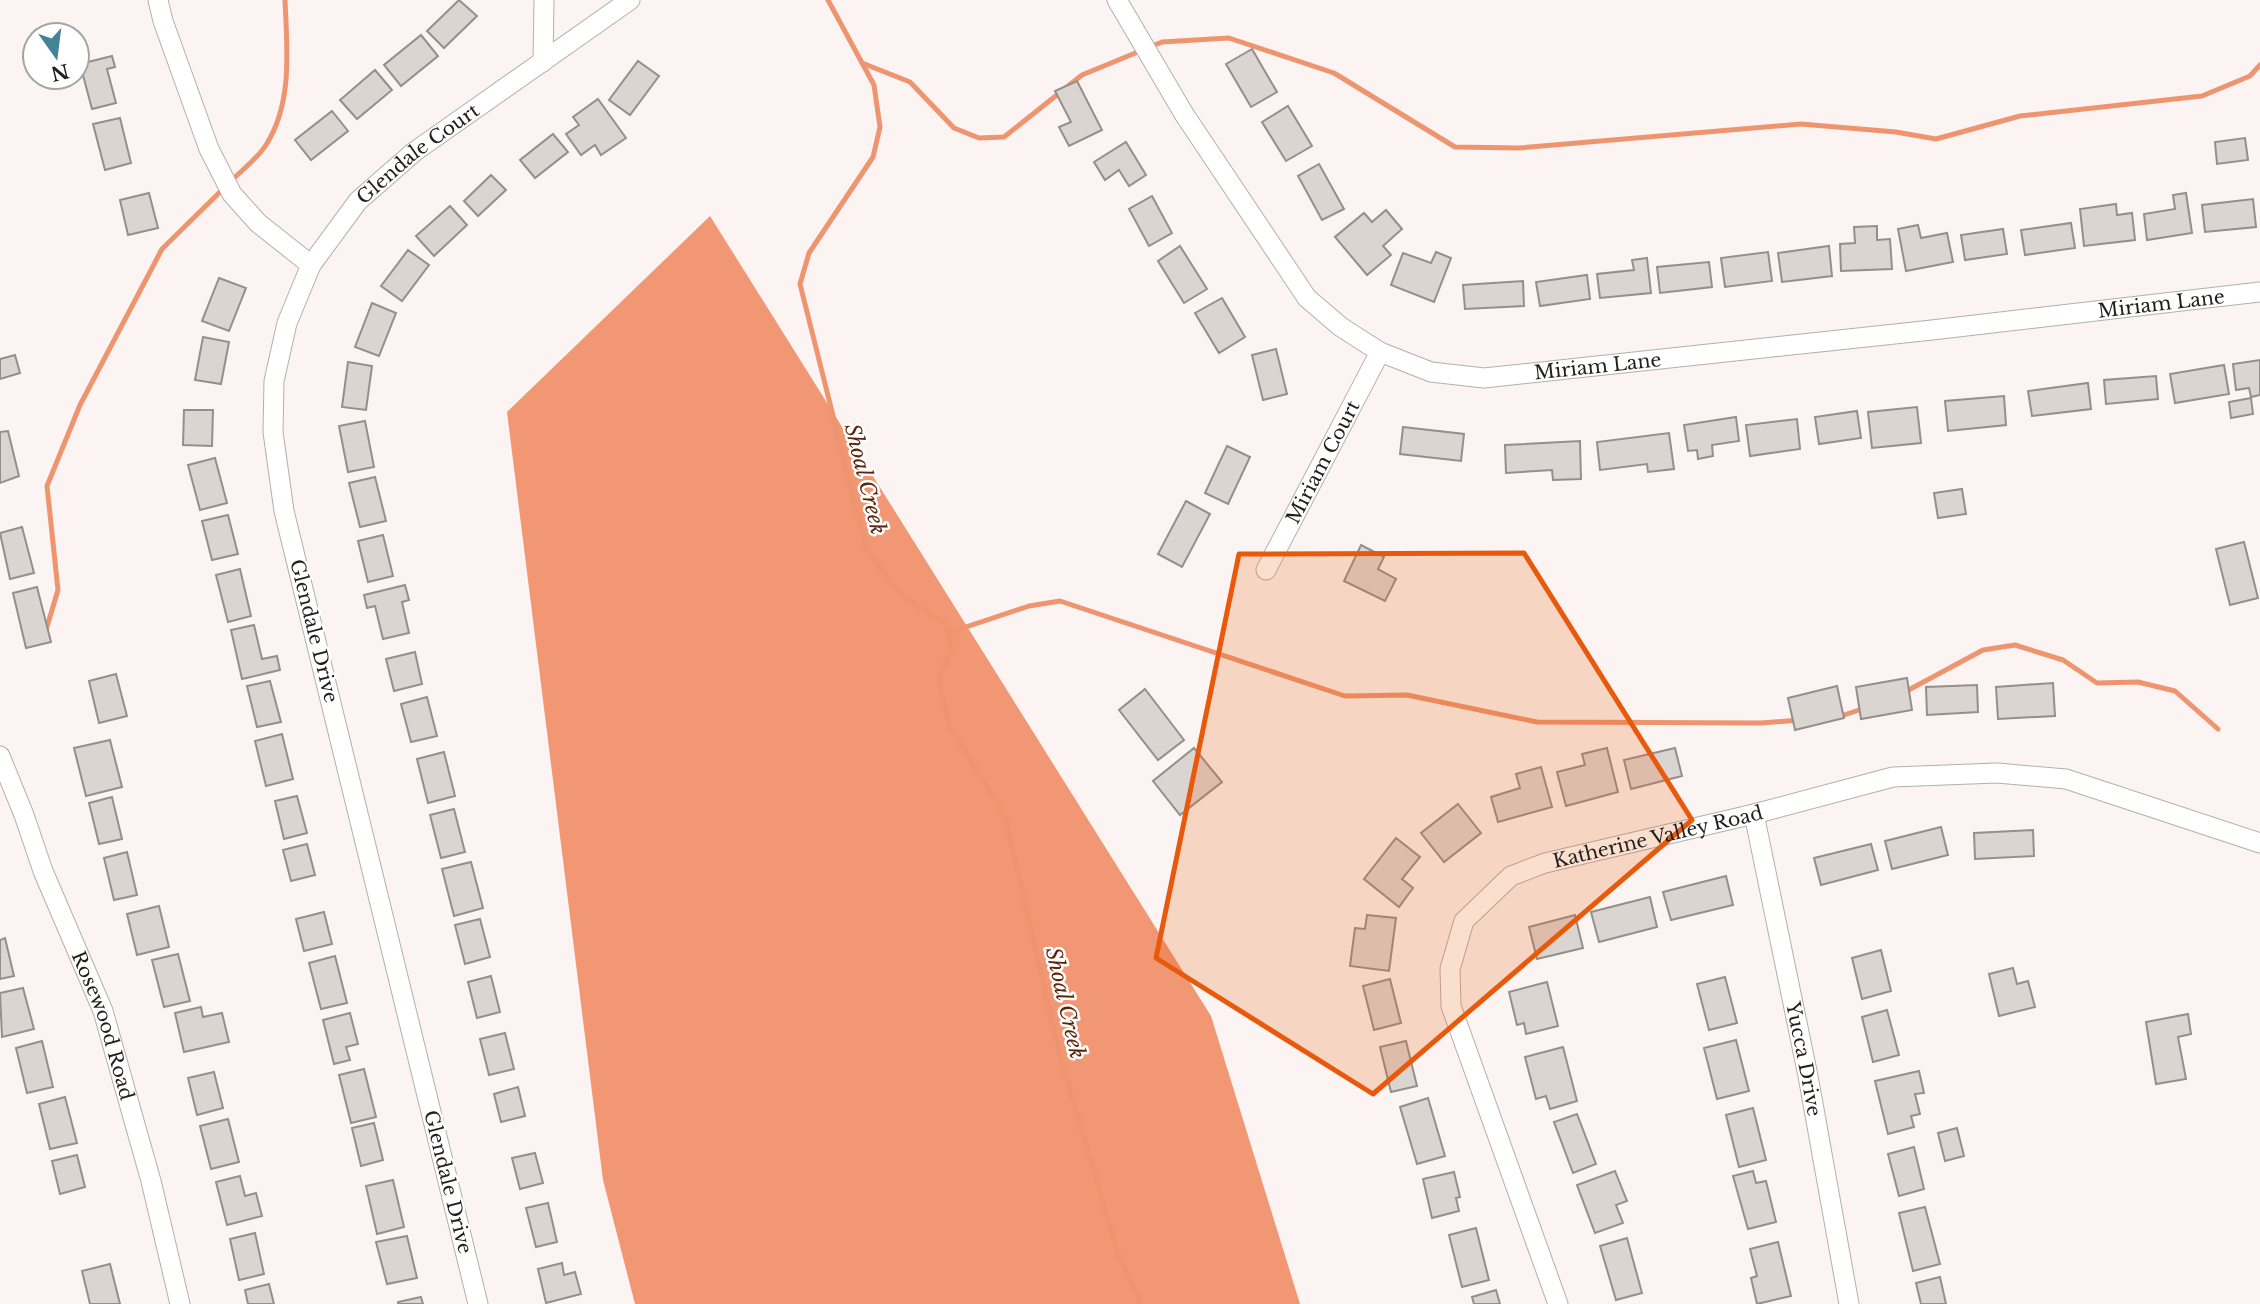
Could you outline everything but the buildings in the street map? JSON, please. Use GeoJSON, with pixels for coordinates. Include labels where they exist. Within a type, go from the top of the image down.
{"type":"FeatureCollection","features":[{"type":"Feature","properties":{"kind":"street"},"geometry":{"type":"LineString","coordinates":[[158,0],[209,149],[232,194],[258,223],[312,265]]}},
{"type":"Feature","properties":{"kind":"street"},"geometry":{"type":"LineString","coordinates":[[542,62],[544,0]]}},
{"type":"Feature","properties":{"kind":"street","name":"Glendale Court"},"geometry":{"type":"LineString","coordinates":[[312,265],[358,201],[414,152],[630,0]]}},
{"type":"Feature","properties":{"kind":"street","name":"Miriam Lane"},"geometry":{"type":"LineString","coordinates":[[1117,0],[1184,114],[1307,298],[1341,327],[1380,352],[1431,372],[1484,378],[2260,292]]}},
{"type":"Feature","properties":{"kind":"street","name":"Glendale Drive"},"geometry":{"type":"LineString","coordinates":[[312,265],[287,323],[274,381],[273,432],[284,511],[478,1304]]}},
{"type":"Feature","properties":{"kind":"street","name":"Miriam Court"},"geometry":{"type":"LineString","coordinates":[[1266,570],[1380,352]]}},
{"type":"Feature","properties":{"kind":"street","name":"Rosewood Road"},"geometry":{"type":"LineString","coordinates":[[0,757],[47,882],[103,1011],[151,1181],[180,1304]]}},
{"type":"Feature","properties":{"kind":"street","name":"Katherine Valley Road"},"geometry":{"type":"LineString","coordinates":[[1558,1304],[1451,1006],[1450,969],[1464,920],[1511,876],[1545,863],[1754,814],[1893,777],[1997,773],[2066,779],[2260,843]]}},
{"type":"Feature","properties":{"kind":"street","name":"Yucca Drive"},"geometry":{"type":"LineString","coordinates":[[1754,814],[1808,1076],[1849,1304]]}},
{"type":"Feature","properties":{"kind":"highlighted area"},"geometry":{"type":"Polygon","coordinates":[[[1524,553],[1692,820],[1373,1094],[1156,958],[1239,554],[1524,553]]]}},
{"type":"Feature","properties":{"kind":"shaded area"},"geometry":{"type":"Polygon","coordinates":[[[710,216],[1211,1016],[1300,1304],[635,1304],[603,1180],[507,412],[710,216]]]}},
{"type":"Feature","properties":{"kind":"waterway"},"geometry":{"type":"LineString","coordinates":[[231,181],[266,145],[281,111],[286,75],[285,0]]}},
{"type":"Feature","properties":{"kind":"waterway","name":"Shoal Creek"},"geometry":{"type":"LineString","coordinates":[[828,0],[874,85],[880,127],[873,157],[809,253],[800,284],[867,551],[900,592],[945,622],[952,649],[939,677],[950,727],[1005,816],[1059,1052],[1118,1254],[1141,1304]]}},
{"type":"Feature","properties":{"kind":"waterway"},"geometry":{"type":"LineString","coordinates":[[862,63],[910,82],[954,128],[979,138],[1004,137],[1082,75],[1162,42],[1229,38],[1334,73],[1455,147],[1519,148],[1801,124],[1896,132],[1936,139],[2020,116],[2202,96],[2250,76],[2260,65]]}},
{"type":"Feature","properties":{"kind":"waterway"},"geometry":{"type":"LineString","coordinates":[[46,630],[58,590],[47,486],[80,405],[162,249],[224,188]]}},
{"type":"Feature","properties":{"kind":"waterway"},"geometry":{"type":"LineString","coordinates":[[948,633],[1029,606],[1060,601],[1345,696],[1407,695],[1537,722],[1761,723],[1800,720]]}},
{"type":"Feature","properties":{"kind":"waterway"},"geometry":{"type":"LineString","coordinates":[[1903,693],[1983,650],[2015,645],[2063,660],[2097,683],[2138,682],[2175,691],[2218,729]]}},
{"type":"Feature","properties":{"kind":"waterway"},"geometry":{"type":"LineString","coordinates":[[1838,717],[1865,708]]}}]}
